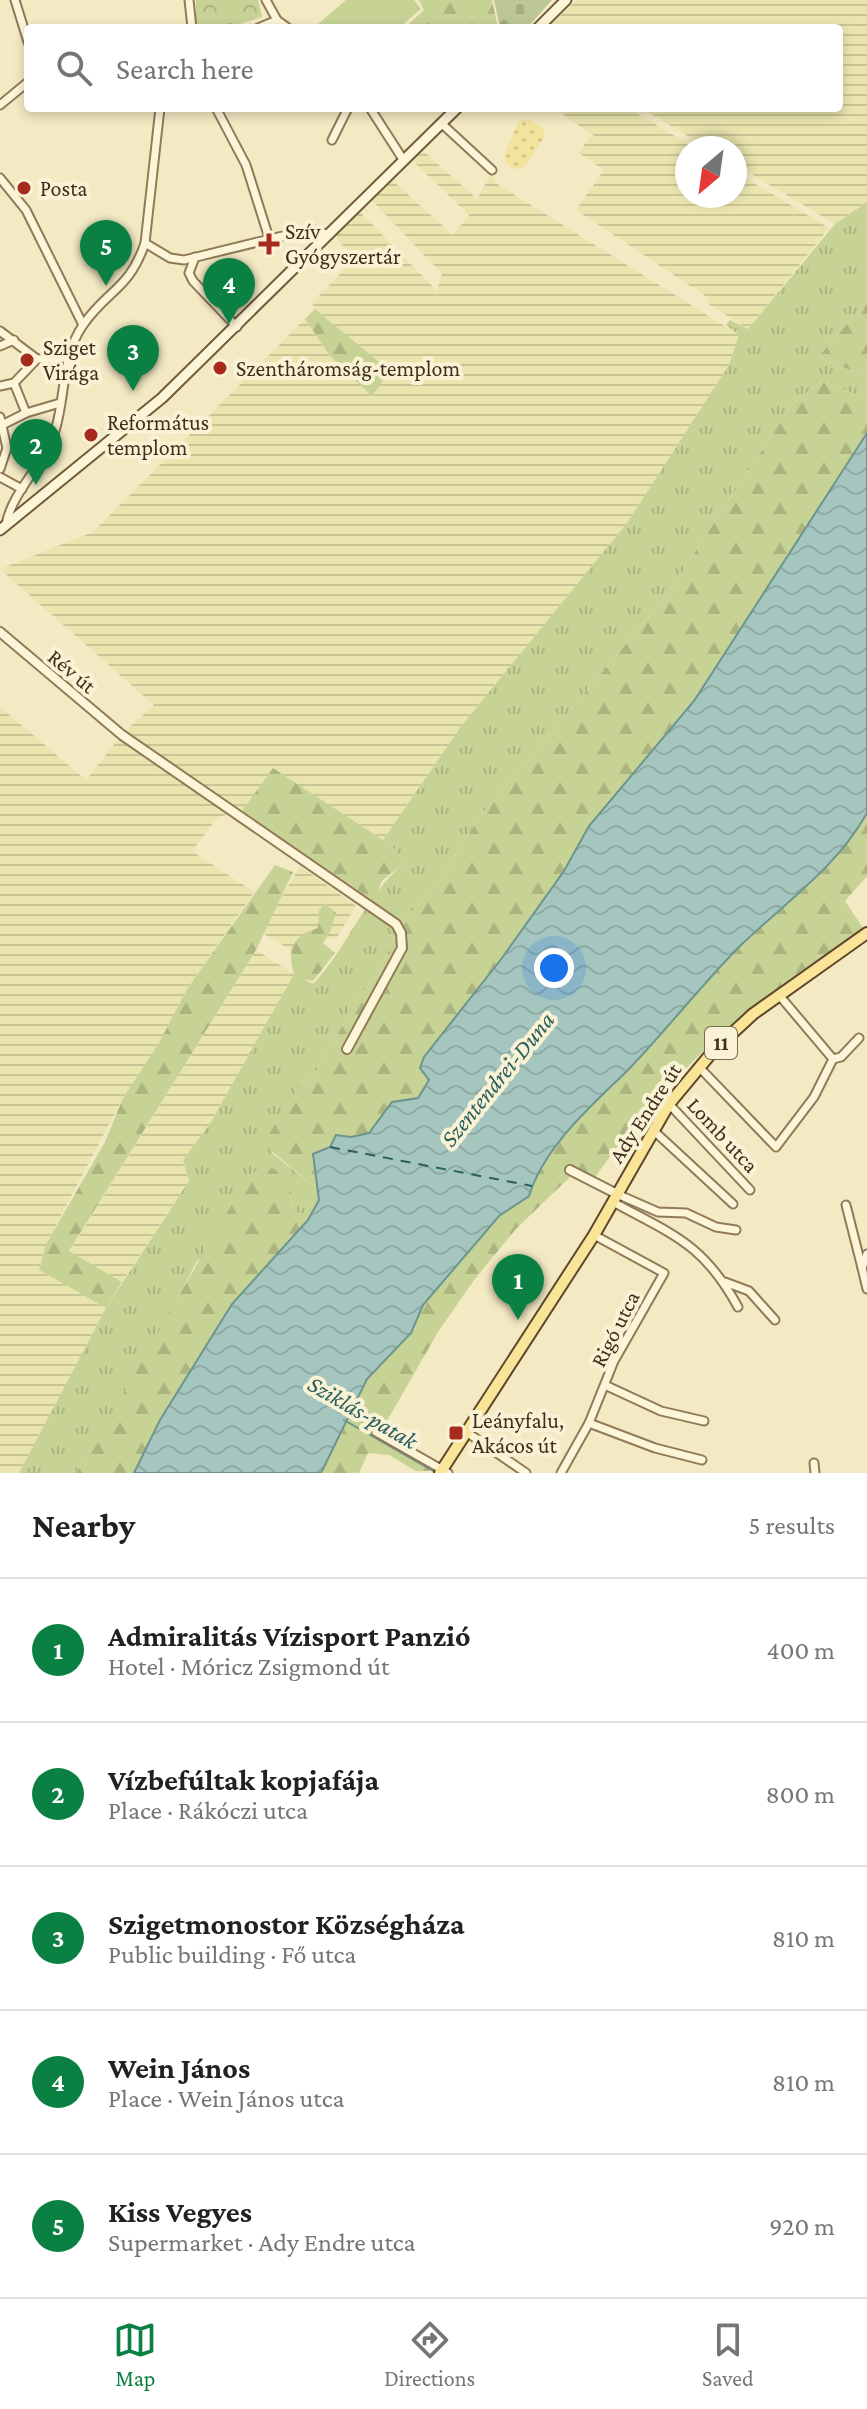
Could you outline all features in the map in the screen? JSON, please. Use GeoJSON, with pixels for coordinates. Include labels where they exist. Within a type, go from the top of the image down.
{"type":"FeatureCollection","features":[{"type":"Feature","properties":{"kind":"main road"},"geometry":{"type":"LineString","coordinates":[[542,24],[566,0]]}},
{"type":"Feature","properties":{"kind":"main road"},"geometry":{"type":"LineString","coordinates":[[3,527],[114,441],[237,327],[453,112]]}},
{"type":"Feature","properties":{"kind":"main road","name":"Ady Endre út"},"geometry":{"type":"LineString","coordinates":[[615,1198],[669,1104],[733,1031],[867,933]]}},
{"type":"Feature","properties":{"kind":"main road","name":"11"},"geometry":{"type":"LineString","coordinates":[[443,1472],[465,1431],[615,1198]]}},
{"type":"Feature","properties":{"kind":"street"},"geometry":{"type":"LineString","coordinates":[[15,0],[24,29]]}},
{"type":"Feature","properties":{"kind":"street"},"geometry":{"type":"LineString","coordinates":[[189,0],[192,24]]}},
{"type":"Feature","properties":{"kind":"street"},"geometry":{"type":"LineString","coordinates":[[266,0],[282,24]]}},
{"type":"Feature","properties":{"kind":"street"},"geometry":{"type":"LineString","coordinates":[[268,24],[277,20]]}},
{"type":"Feature","properties":{"kind":"street"},"geometry":{"type":"LineString","coordinates":[[0,105],[24,85]]}},
{"type":"Feature","properties":{"kind":"street"},"geometry":{"type":"LineString","coordinates":[[3,527],[54,433],[67,358],[83,325],[132,274],[145,243],[160,112]]}},
{"type":"Feature","properties":{"kind":"street"},"geometry":{"type":"LineString","coordinates":[[218,112],[246,165],[269,238]]}},
{"type":"Feature","properties":{"kind":"street"},"geometry":{"type":"LineString","coordinates":[[332,140],[346,112]]}},
{"type":"Feature","properties":{"kind":"street"},"geometry":{"type":"LineString","coordinates":[[373,112],[404,161]]}},
{"type":"Feature","properties":{"kind":"street"},"geometry":{"type":"LineString","coordinates":[[441,123],[492,170]]}},
{"type":"Feature","properties":{"kind":"street"},"geometry":{"type":"LineString","coordinates":[[0,178],[26,210],[83,325]]}},
{"type":"Feature","properties":{"kind":"street"},"geometry":{"type":"LineString","coordinates":[[145,243],[176,260],[314,230],[329,235]]}},
{"type":"Feature","properties":{"kind":"street"},"geometry":{"type":"LineString","coordinates":[[195,257],[189,273],[193,281],[237,327]]}},
{"type":"Feature","properties":{"kind":"street"},"geometry":{"type":"LineString","coordinates":[[0,331],[37,359],[67,358]]}},
{"type":"Feature","properties":{"kind":"street"},"geometry":{"type":"LineString","coordinates":[[0,346],[14,340]]}},
{"type":"Feature","properties":{"kind":"street"},"geometry":{"type":"LineString","coordinates":[[0,386],[14,383],[37,359]]}},
{"type":"Feature","properties":{"kind":"street"},"geometry":{"type":"LineString","coordinates":[[14,383],[26,413]]}},
{"type":"Feature","properties":{"kind":"street"},"geometry":{"type":"LineString","coordinates":[[0,469],[7,448],[2,421],[60,403]]}},
{"type":"Feature","properties":{"kind":"street"},"geometry":{"type":"LineString","coordinates":[[0,477],[22,489]]}},
{"type":"Feature","properties":{"kind":"street","name":"Rév út"},"geometry":{"type":"LineString","coordinates":[[0,632],[122,735],[396,924],[402,948],[347,1049]]}},
{"type":"Feature","properties":{"kind":"street"},"geometry":{"type":"LineString","coordinates":[[779,995],[833,1059]]}},
{"type":"Feature","properties":{"kind":"street"},"geometry":{"type":"LineString","coordinates":[[699,1067],[776,1147],[814,1097],[833,1059],[841,1057],[859,1038]]}},
{"type":"Feature","properties":{"kind":"street","name":"Lomb utca"},"geometry":{"type":"LineString","coordinates":[[669,1104],[750,1190]]}},
{"type":"Feature","properties":{"kind":"street"},"geometry":{"type":"LineString","coordinates":[[653,1130],[733,1204]]}},
{"type":"Feature","properties":{"kind":"street"},"geometry":{"type":"LineString","coordinates":[[570,1170],[682,1238],[725,1282],[738,1307]]}},
{"type":"Feature","properties":{"kind":"street"},"geometry":{"type":"LineString","coordinates":[[615,1198],[658,1212],[686,1213],[716,1227],[736,1230]]}},
{"type":"Feature","properties":{"kind":"street"},"geometry":{"type":"LineString","coordinates":[[846,1205],[867,1289]]}},
{"type":"Feature","properties":{"kind":"street","name":"Rigó utca"},"geometry":{"type":"LineString","coordinates":[[561,1473],[607,1386],[614,1361],[664,1273],[594,1235]]}},
{"type":"Feature","properties":{"kind":"street"},"geometry":{"type":"LineString","coordinates":[[862,1268],[867,1254]]}},
{"type":"Feature","properties":{"kind":"street"},"geometry":{"type":"LineString","coordinates":[[725,1282],[749,1291],[775,1320]]}},
{"type":"Feature","properties":{"kind":"street"},"geometry":{"type":"LineString","coordinates":[[607,1386],[661,1411],[704,1421]]}},
{"type":"Feature","properties":{"kind":"street"},"geometry":{"type":"LineString","coordinates":[[589,1423],[655,1448],[702,1460]]}},
{"type":"Feature","properties":{"kind":"street"},"geometry":{"type":"LineString","coordinates":[[465,1431],[526,1473]]}},
{"type":"Feature","properties":{"kind":"street"},"geometry":{"type":"LineString","coordinates":[[376,1432],[443,1472]]}},
{"type":"Feature","properties":{"kind":"street"},"geometry":{"type":"LineString","coordinates":[[814,1463],[815,1473]]}},
{"type":"Feature","properties":{"kind":"shaded area"},"geometry":{"type":"Polygon","coordinates":[[[576,0],[867,0],[867,202],[835,224],[747,171],[747,136],[688,136],[648,112],[843,112],[843,24],[552,24],[576,0]]]}},
{"type":"Feature","properties":{"kind":"shaded area"},"geometry":{"type":"Polygon","coordinates":[[[560,112],[635,112],[675,136],[675,208],[747,208],[747,179],[829,228],[748,329],[707,303],[710,299],[576,210],[604,170],[579,153],[589,137],[596,137],[560,112]]]}},
{"type":"Feature","properties":{"kind":"shaded area"},"geometry":{"type":"Polygon","coordinates":[[[421,149],[477,199],[491,174],[497,184],[739,335],[729,365],[627,523],[462,725],[383,840],[273,769],[242,811],[218,817],[192,851],[254,892],[187,989],[159,1043],[123,1098],[46,1244],[39,1270],[106,1308],[19,1473],[0,1473],[0,707],[86,780],[123,733],[154,705],[0,569],[93,532],[305,319],[330,356],[389,371],[315,309],[312,303],[342,272],[350,253],[333,235],[359,211],[437,291],[442,274],[372,200],[391,179],[453,235],[469,215],[413,161],[421,149]]]}},
{"type":"Feature","properties":{"kind":"shaded area"},"geometry":{"type":"Polygon","coordinates":[[[300,866],[356,906],[336,939],[316,939],[297,954],[261,932],[300,866]]]}},
{"type":"Feature","properties":{"kind":"shaded area"},"geometry":{"type":"Polygon","coordinates":[[[256,950],[294,974],[211,1122],[183,1160],[189,1181],[122,1282],[69,1252],[256,950]]]}},
{"type":"Feature","properties":{"kind":"green space"},"geometry":{"type":"Polygon","coordinates":[[[196,0],[258,0],[262,17],[240,24],[195,24],[196,0]]]}},
{"type":"Feature","properties":{"kind":"green space"},"geometry":{"type":"Polygon","coordinates":[[[346,0],[414,0],[421,9],[404,24],[318,24],[346,0]]]}},
{"type":"Feature","properties":{"kind":"green space"},"geometry":{"type":"Polygon","coordinates":[[[419,0],[492,0],[497,24],[408,24],[424,10],[419,0]]]}},
{"type":"Feature","properties":{"kind":"green space"},"geometry":{"type":"Polygon","coordinates":[[[494,0],[552,0],[531,24],[499,24],[494,0]]]}},
{"type":"Feature","properties":{"kind":"green space"},"geometry":{"type":"Polygon","coordinates":[[[867,202],[867,301],[818,357],[867,377],[867,399],[822,381],[793,403],[664,599],[478,819],[438,883],[398,927],[379,974],[360,994],[312,1079],[301,1082],[272,1153],[316,1188],[305,1214],[294,1213],[291,1191],[197,1261],[137,1375],[76,1473],[19,1473],[106,1308],[189,1181],[183,1160],[211,1122],[294,974],[313,984],[378,891],[404,863],[392,846],[383,840],[462,725],[627,523],[729,365],[739,335],[726,325],[730,320],[748,329],[835,224],[867,202]]]}},
{"type":"Feature","properties":{"kind":"green space"},"geometry":{"type":"Polygon","coordinates":[[[867,301],[867,377],[818,357],[867,301]]]}},
{"type":"Feature","properties":{"kind":"green space"},"geometry":{"type":"Polygon","coordinates":[[[315,309],[390,371],[372,396],[330,356],[305,319],[315,309]]]}},
{"type":"Feature","properties":{"kind":"green space"},"geometry":{"type":"Polygon","coordinates":[[[822,381],[867,399],[867,433],[694,701],[589,826],[564,871],[502,958],[424,1057],[420,1068],[429,1080],[418,1099],[392,1102],[369,1133],[351,1137],[336,1135],[314,1169],[319,1200],[308,1220],[232,1304],[160,1420],[134,1473],[76,1473],[248,1178],[260,1167],[275,1169],[291,1191],[294,1213],[305,1214],[316,1188],[263,1144],[301,1082],[312,1079],[360,994],[379,974],[398,927],[438,883],[478,819],[664,599],[793,403],[822,381]]]}},
{"type":"Feature","properties":{"kind":"green space"},"geometry":{"type":"Polygon","coordinates":[[[273,768],[392,846],[404,863],[382,881],[374,901],[242,811],[273,768]]]}},
{"type":"Feature","properties":{"kind":"green space"},"geometry":{"type":"Polygon","coordinates":[[[867,813],[867,876],[845,901],[863,928],[774,991],[715,1040],[626,1135],[590,1185],[572,1175],[516,1229],[474,1280],[438,1332],[376,1440],[384,1440],[432,1467],[429,1471],[416,1471],[389,1455],[368,1453],[359,1473],[321,1473],[367,1379],[411,1333],[423,1305],[499,1216],[529,1196],[545,1161],[583,1114],[641,1056],[741,945],[826,867],[867,813]]]}},
{"type":"Feature","properties":{"kind":"green space"},"geometry":{"type":"Polygon","coordinates":[[[275,865],[293,872],[256,950],[69,1251],[122,1282],[106,1308],[39,1270],[46,1244],[105,1142],[123,1098],[159,1043],[187,989],[275,865]]]}},
{"type":"Feature","properties":{"kind":"green space"},"geometry":{"type":"Polygon","coordinates":[[[324,903],[336,913],[323,943],[335,953],[313,981],[295,978],[291,961],[293,946],[301,935],[318,928],[319,911],[324,903]]]}},
{"type":"Feature","properties":{"kind":"sand"},"geometry":{"type":"Polygon","coordinates":[[[527,119],[543,128],[545,136],[523,168],[514,169],[506,163],[504,155],[519,121],[527,119]]]}},
{"type":"Feature","properties":{"kind":"water","name":"Szentendrei-Duna"},"geometry":{"type":"Polygon","coordinates":[[[867,433],[867,813],[855,832],[810,883],[726,960],[557,1144],[545,1161],[529,1196],[499,1216],[423,1305],[411,1333],[367,1379],[321,1473],[134,1473],[160,1420],[232,1304],[308,1220],[319,1200],[313,1154],[330,1147],[336,1135],[351,1137],[369,1133],[392,1102],[418,1098],[429,1080],[420,1068],[424,1057],[502,958],[564,871],[589,826],[694,701],[867,433]]]}},
{"type":"Feature","properties":{"kind":"waterway","name":"Sziklás-patak"},"geometry":{"type":"LineString","coordinates":[[344,1420],[433,1471]]}},
{"type":"Feature","properties":{"kind":"ferry route"},"geometry":{"type":"LineString","coordinates":[[330,1147],[532,1186]]}},
{"type":"Feature","properties":{"kind":"place","name":"Posta"},"geometry":{"type":"Point","coordinates":[24,188]}},
{"type":"Feature","properties":{"kind":"place","name":"Szív Gyógyszertár"},"geometry":{"type":"Point","coordinates":[269,244]}},
{"type":"Feature","properties":{"kind":"place","name":"Kiss Vegyes"},"geometry":{"type":"Point","coordinates":[106,286]}},
{"type":"Feature","properties":{"kind":"place","name":"Wein János"},"geometry":{"type":"Point","coordinates":[229,324]}},
{"type":"Feature","properties":{"kind":"place","name":"Sziget Virága"},"geometry":{"type":"Point","coordinates":[27,360]}},
{"type":"Feature","properties":{"kind":"place","name":"Szentháromság-templom"},"geometry":{"type":"Point","coordinates":[220,368]}},
{"type":"Feature","properties":{"kind":"place","name":"Szigetmonostor Községháza"},"geometry":{"type":"Point","coordinates":[133,391]}},
{"type":"Feature","properties":{"kind":"place","name":"Református templom"},"geometry":{"type":"Point","coordinates":[91,435]}},
{"type":"Feature","properties":{"kind":"place","name":"Vízbefúltak kopjafája"},"geometry":{"type":"Point","coordinates":[36,485]}},
{"type":"Feature","properties":{"kind":"place","name":"Admiralitás Vízisport Panzió"},"geometry":{"type":"Point","coordinates":[518,1320]}},
{"type":"Feature","properties":{"kind":"place","name":"Leányfalu, Akácos út"},"geometry":{"type":"Point","coordinates":[456,1433]}}]}
